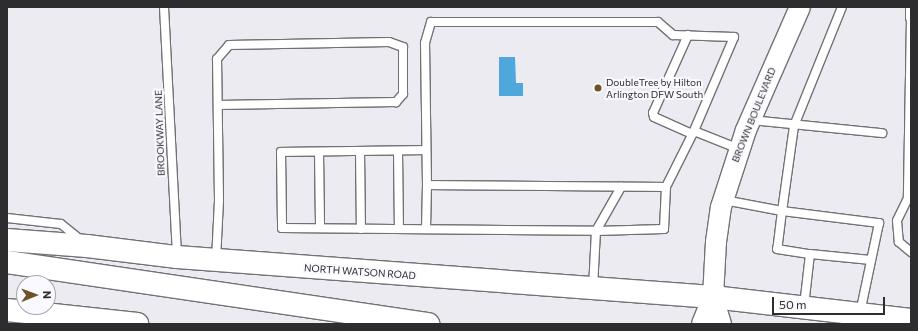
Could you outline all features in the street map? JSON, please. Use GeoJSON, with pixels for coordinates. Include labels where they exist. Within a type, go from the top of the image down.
{"type":"FeatureCollection","features":[{"type":"Feature","properties":{"kind":"main road","name":"NORTH WATSON ROAD"},"geometry":{"type":"LineString","coordinates":[[7,240],[88,246],[177,257],[713,298],[910,320]]}},
{"type":"Feature","properties":{"kind":"main road"},"geometry":{"type":"LineString","coordinates":[[7,262],[428,324]]}},
{"type":"Feature","properties":{"kind":"main road"},"geometry":{"type":"LineString","coordinates":[[7,310],[136,324]]}},
{"type":"Feature","properties":{"kind":"street","name":"BROWN BOULEVARD"},"geometry":{"type":"LineString","coordinates":[[713,298],[716,242],[724,200],[739,149],[750,120],[800,7]]}},
{"type":"Feature","properties":{"kind":"street"},"geometry":{"type":"LineString","coordinates":[[702,324],[713,298]]}},
{"type":"Feature","properties":{"kind":"street"},"geometry":{"type":"LineString","coordinates":[[713,298],[721,324]]}},
{"type":"Feature","properties":{"kind":"lane","name":"BROOKWAY LANE"},"geometry":{"type":"LineString","coordinates":[[164,7],[177,257]]}},
{"type":"Feature","properties":{"kind":"lane"},"geometry":{"type":"LineString","coordinates":[[842,7],[794,126],[777,249],[871,260]]}},
{"type":"Feature","properties":{"kind":"lane"},"geometry":{"type":"LineString","coordinates":[[910,7],[908,198],[897,221],[899,242],[911,252]]}},
{"type":"Feature","properties":{"kind":"lane"},"geometry":{"type":"LineString","coordinates":[[426,150],[281,152],[282,228],[426,230],[596,231],[664,229],[666,187],[693,133],[734,37],[674,35],[658,22],[431,22],[425,43],[427,186],[426,230]]}},
{"type":"Feature","properties":{"kind":"lane"},"geometry":{"type":"LineString","coordinates":[[688,35],[653,113],[654,116],[693,133],[739,149]]}},
{"type":"Feature","properties":{"kind":"lane"},"geometry":{"type":"LineString","coordinates":[[216,260],[218,59],[228,45],[389,42],[403,47],[403,94],[396,102],[218,105]]}},
{"type":"Feature","properties":{"kind":"lane"},"geometry":{"type":"LineString","coordinates":[[750,120],[794,126],[882,134]]}},
{"type":"Feature","properties":{"kind":"lane"},"geometry":{"type":"LineString","coordinates":[[360,151],[361,229]]}},
{"type":"Feature","properties":{"kind":"lane"},"geometry":{"type":"LineString","coordinates":[[398,151],[399,229]]}},
{"type":"Feature","properties":{"kind":"lane"},"geometry":{"type":"LineString","coordinates":[[319,152],[320,228]]}},
{"type":"Feature","properties":{"kind":"lane"},"geometry":{"type":"LineString","coordinates":[[427,186],[666,187]]}},
{"type":"Feature","properties":{"kind":"lane"},"geometry":{"type":"LineString","coordinates":[[592,289],[596,231],[621,187]]}},
{"type":"Feature","properties":{"kind":"lane"},"geometry":{"type":"LineString","coordinates":[[724,200],[782,211],[879,223],[860,314]]}},
{"type":"Feature","properties":{"kind":"lane"},"geometry":{"type":"LineString","coordinates":[[7,218],[61,224],[88,246]]}},
{"type":"Feature","properties":{"kind":"lane"},"geometry":{"type":"LineString","coordinates":[[804,308],[810,254]]}},
{"type":"Feature","properties":{"kind":"water"},"geometry":{"type":"Polygon","coordinates":[[[499,57],[515,57],[516,83],[523,83],[523,96],[499,96],[499,57]]]}},
{"type":"Feature","properties":{"kind":"place","name":"DoubleTree by Hilton Arlington DFW South"},"geometry":{"type":"Point","coordinates":[598,88]}}]}
